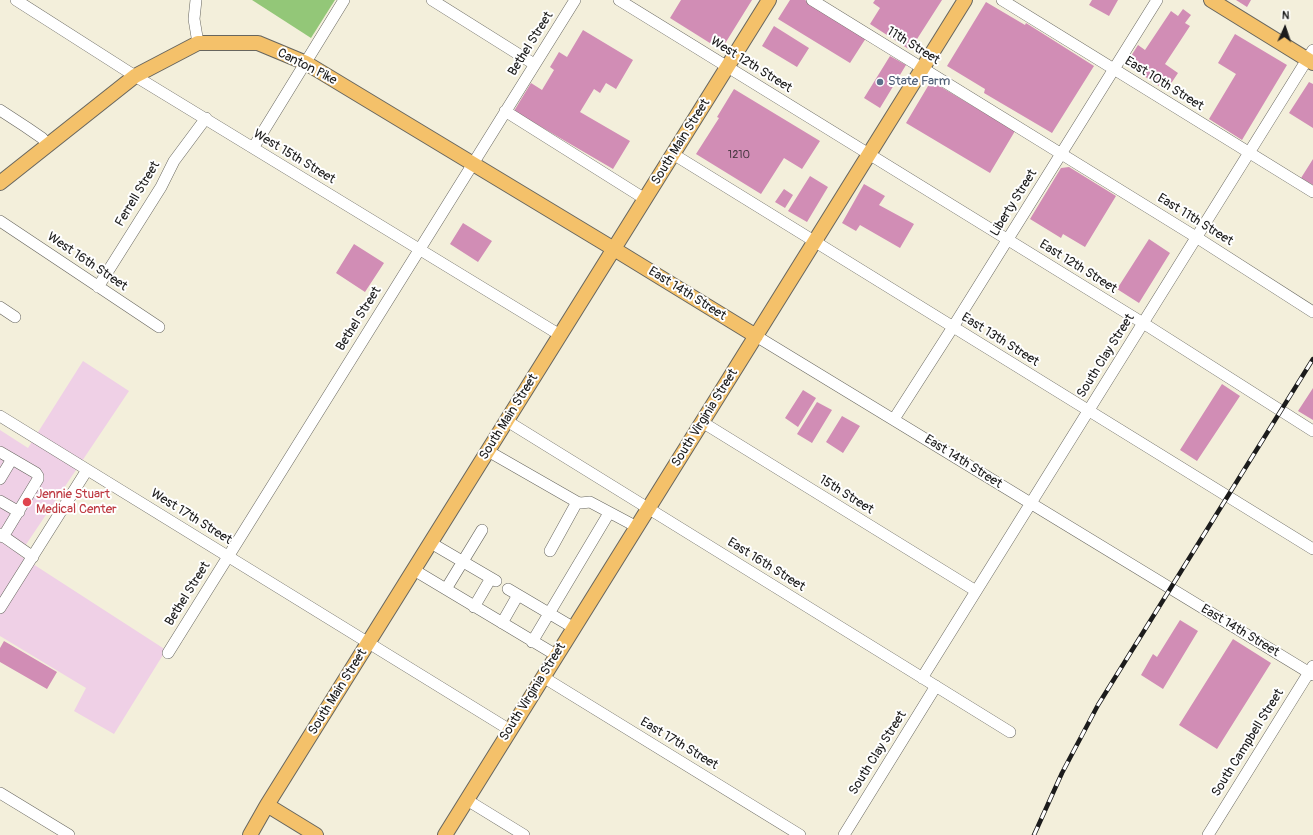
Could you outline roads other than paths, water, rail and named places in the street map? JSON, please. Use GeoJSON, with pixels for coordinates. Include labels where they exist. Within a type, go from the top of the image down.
{"type":"FeatureCollection","features":[{"type":"Feature","properties":{"kind":"main road","name":"South Main Street"},"geometry":{"type":"LineString","coordinates":[[250,835],[267,805],[769,0]]}},
{"type":"Feature","properties":{"kind":"main road","name":"South Virginia Street"},"geometry":{"type":"LineString","coordinates":[[445,835],[965,0]]}},
{"type":"Feature","properties":{"kind":"main road"},"geometry":{"type":"LineString","coordinates":[[1211,0],[1311,58]]}},
{"type":"Feature","properties":{"kind":"main road","name":"Canton Pike"},"geometry":{"type":"LineString","coordinates":[[0,183],[135,76],[198,44],[258,43],[306,63],[614,249]]}},
{"type":"Feature","properties":{"kind":"main road","name":"East 14th Street"},"geometry":{"type":"LineString","coordinates":[[614,249],[756,336]]}},
{"type":"Feature","properties":{"kind":"main road"},"geometry":{"type":"LineString","coordinates":[[267,805],[316,835]]}},
{"type":"Feature","properties":{"kind":"street","name":"West 15th Street"},"geometry":{"type":"LineString","coordinates":[[16,0],[135,76],[560,335]]}},
{"type":"Feature","properties":{"kind":"street"},"geometry":{"type":"LineString","coordinates":[[196,0],[194,19],[198,44]]}},
{"type":"Feature","properties":{"kind":"street"},"geometry":{"type":"LineString","coordinates":[[253,148],[344,0]]}},
{"type":"Feature","properties":{"kind":"street"},"geometry":{"type":"LineString","coordinates":[[432,0],[534,64]]}},
{"type":"Feature","properties":{"kind":"street","name":"Bethel Street"},"geometry":{"type":"LineString","coordinates":[[168,653],[575,0]]}},
{"type":"Feature","properties":{"kind":"street","name":"West 12th Street"},"geometry":{"type":"LineString","coordinates":[[619,0],[869,154]]}},
{"type":"Feature","properties":{"kind":"street","name":"11th Street"},"geometry":{"type":"LineString","coordinates":[[812,0],[1061,154]]}},
{"type":"Feature","properties":{"kind":"street","name":"East 10th Street"},"geometry":{"type":"LineString","coordinates":[[1002,0],[1313,192]]}},
{"type":"Feature","properties":{"kind":"street","name":"Liberty Street"},"geometry":{"type":"LineString","coordinates":[[894,419],[1157,0]]}},
{"type":"Feature","properties":{"kind":"street","name":"South Clay Street"},"geometry":{"type":"LineString","coordinates":[[922,678],[1249,153],[1311,58]]}},
{"type":"Feature","properties":{"kind":"street"},"geometry":{"type":"LineString","coordinates":[[0,110],[26,126],[42,138],[48,145]]}},
{"type":"Feature","properties":{"kind":"street"},"geometry":{"type":"LineString","coordinates":[[505,111],[645,199]]}},
{"type":"Feature","properties":{"kind":"street","name":"Ferrell Street"},"geometry":{"type":"LineString","coordinates":[[98,287],[161,187],[174,161],[206,118]]}},
{"type":"Feature","properties":{"kind":"street","name":"East 13th Street"},"geometry":{"type":"LineString","coordinates":[[673,154],[1313,549]]}},
{"type":"Feature","properties":{"kind":"street","name":"East 12th Street"},"geometry":{"type":"LineString","coordinates":[[869,154],[1143,323],[1313,431]]}},
{"type":"Feature","properties":{"kind":"street","name":"East 11th Street"},"geometry":{"type":"LineString","coordinates":[[1061,154],[1313,312]]}},
{"type":"Feature","properties":{"kind":"street","name":"West 16th Street"},"geometry":{"type":"LineString","coordinates":[[0,221],[159,326]]}},
{"type":"Feature","properties":{"kind":"street"},"geometry":{"type":"LineString","coordinates":[[0,307],[15,317]]}},
{"type":"Feature","properties":{"kind":"street","name":"East 14th Street"},"geometry":{"type":"LineString","coordinates":[[756,336],[894,419],[1030,504],[1312,671]]}},
{"type":"Feature","properties":{"kind":"street","name":"West 17th Street"},"geometry":{"type":"LineString","coordinates":[[0,416],[368,643]]}},
{"type":"Feature","properties":{"kind":"street","name":"East 16th Street"},"geometry":{"type":"LineString","coordinates":[[507,421],[1010,732]]}},
{"type":"Feature","properties":{"kind":"street","name":"15th Street"},"geometry":{"type":"LineString","coordinates":[[702,422],[976,591]]}},
{"type":"Feature","properties":{"kind":"street"},"geometry":{"type":"LineString","coordinates":[[488,451],[577,502],[590,502],[637,527]]}},
{"type":"Feature","properties":{"kind":"street"},"geometry":{"type":"LineString","coordinates":[[0,452],[36,473],[38,476],[38,479],[19,512],[2,536],[32,557]]}},
{"type":"Feature","properties":{"kind":"street"},"geometry":{"type":"LineString","coordinates":[[0,479],[12,459]]}},
{"type":"Feature","properties":{"kind":"street"},"geometry":{"type":"LineString","coordinates":[[0,608],[87,470]]}},
{"type":"Feature","properties":{"kind":"street"},"geometry":{"type":"LineString","coordinates":[[0,501],[19,512]]}},
{"type":"Feature","properties":{"kind":"street"},"geometry":{"type":"LineString","coordinates":[[550,551],[577,502]]}},
{"type":"Feature","properties":{"kind":"street"},"geometry":{"type":"LineString","coordinates":[[532,642],[609,513]]}},
{"type":"Feature","properties":{"kind":"street"},"geometry":{"type":"LineString","coordinates":[[446,589],[482,530]]}},
{"type":"Feature","properties":{"kind":"street"},"geometry":{"type":"LineString","coordinates":[[431,543],[493,580],[474,607]]}},
{"type":"Feature","properties":{"kind":"street"},"geometry":{"type":"LineString","coordinates":[[414,570],[556,655]]}},
{"type":"Feature","properties":{"kind":"street"},"geometry":{"type":"LineString","coordinates":[[502,623],[513,592],[574,628]]}},
{"type":"Feature","properties":{"kind":"street"},"geometry":{"type":"LineString","coordinates":[[368,643],[510,730]]}},
{"type":"Feature","properties":{"kind":"street","name":"South Campbell Street"},"geometry":{"type":"LineString","coordinates":[[1208,835],[1312,671]]}},
{"type":"Feature","properties":{"kind":"street","name":"East 17th Street"},"geometry":{"type":"LineString","coordinates":[[543,678],[800,835]]}},
{"type":"Feature","properties":{"kind":"street","name":"South Clay Street"},"geometry":{"type":"LineString","coordinates":[[844,835],[936,686]]}},
{"type":"Feature","properties":{"kind":"street"},"geometry":{"type":"LineString","coordinates":[[0,793],[69,835]]}},
{"type":"Feature","properties":{"kind":"street"},"geometry":{"type":"LineString","coordinates":[[467,800],[524,835]]}},
{"type":"Feature","properties":{"kind":"railway"},"geometry":{"type":"LineString","coordinates":[[1034,835],[1062,773],[1098,705],[1313,359]]}},
{"type":"Feature","properties":{"kind":"place","name":"State Farm"},"geometry":{"type":"Point","coordinates":[880,82]}},
{"type":"Feature","properties":{"kind":"place","name":"Jennie Stuart Medical Center"},"geometry":{"type":"Point","coordinates":[27,502]}}]}
